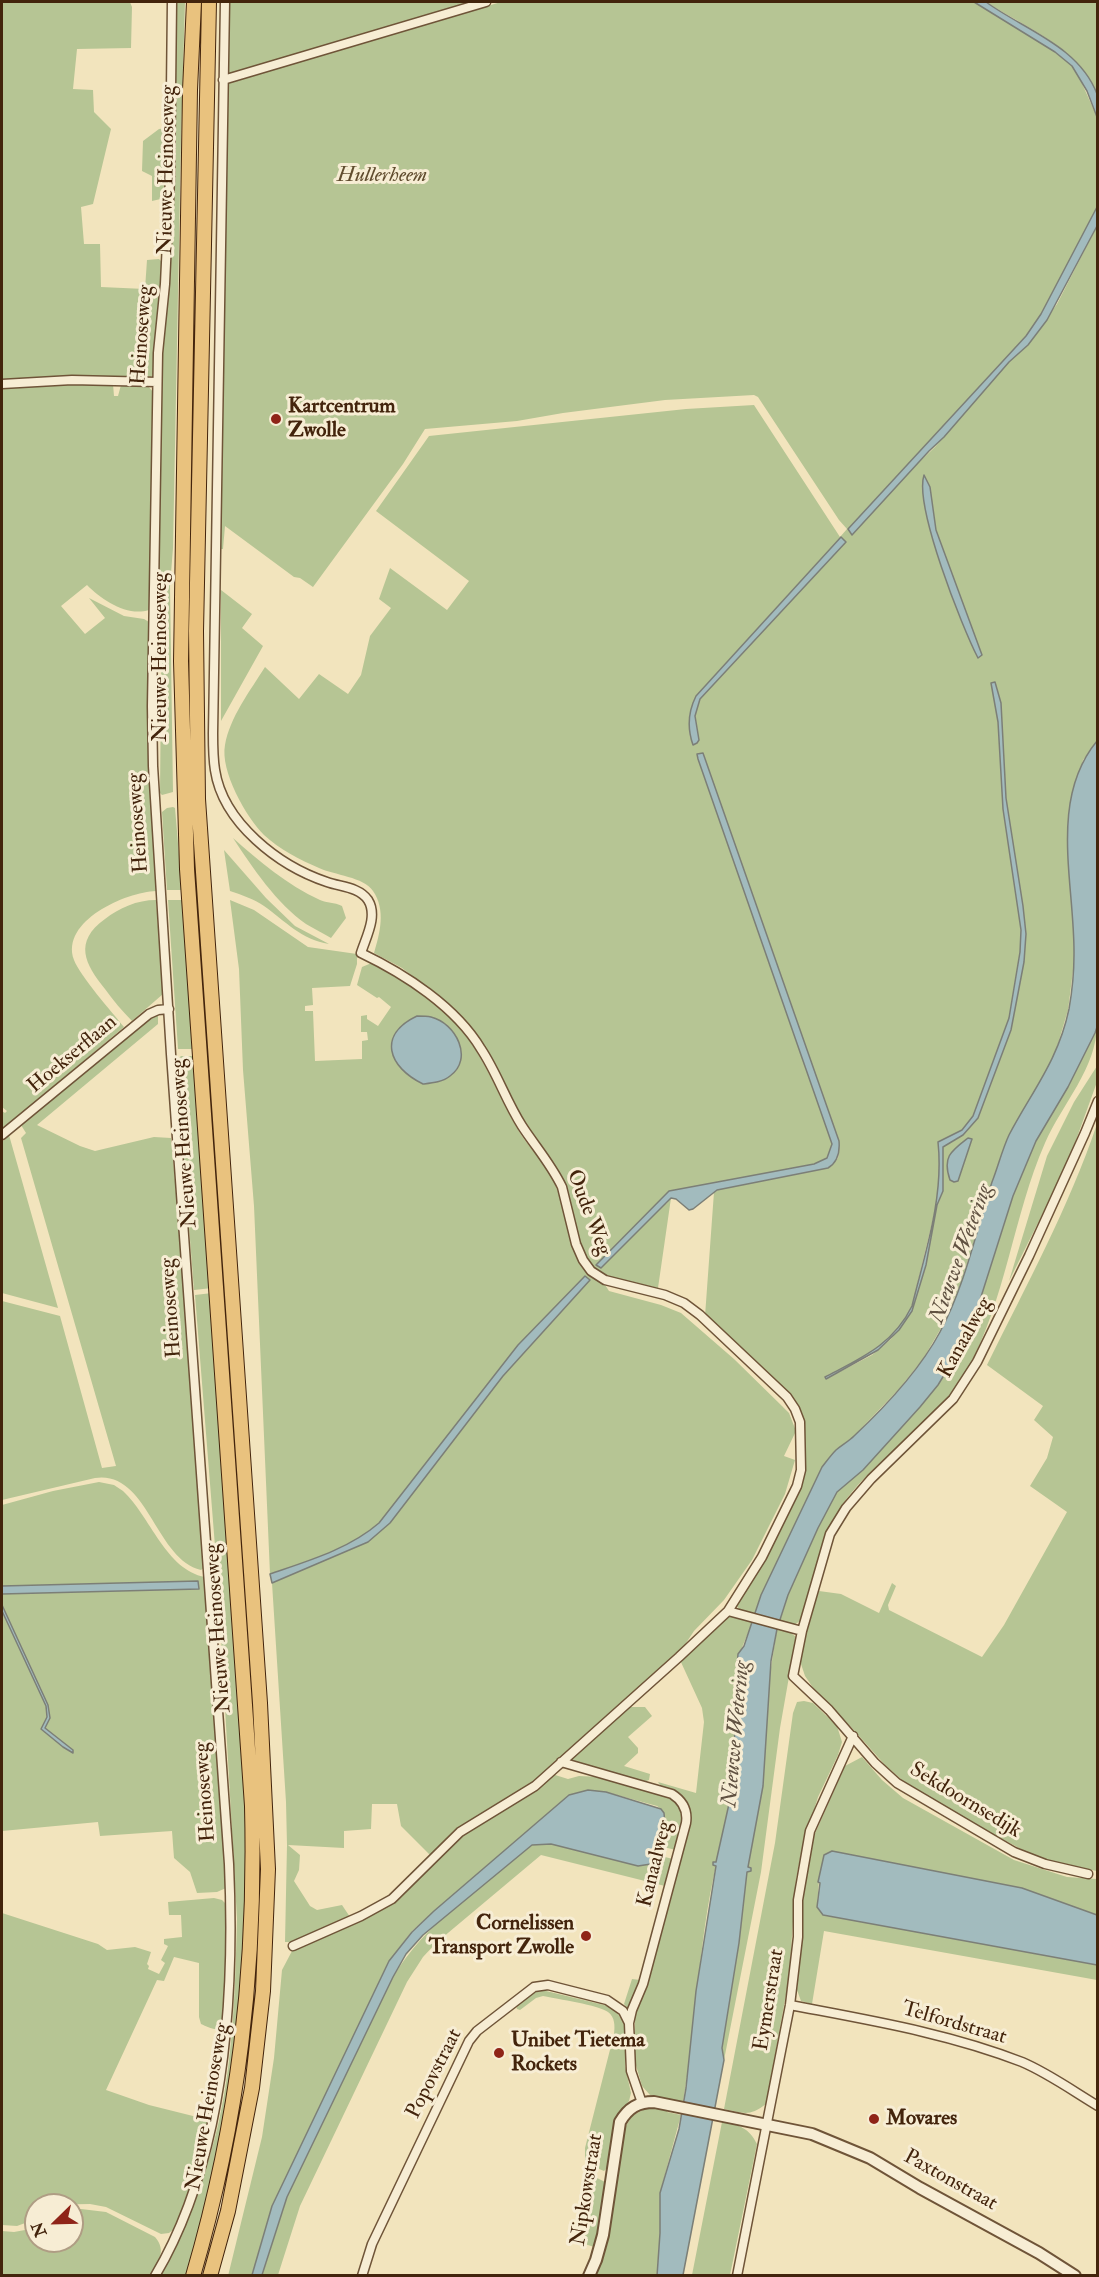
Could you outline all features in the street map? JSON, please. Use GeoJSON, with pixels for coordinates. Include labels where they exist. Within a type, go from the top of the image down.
{"type":"FeatureCollection","features":[{"type":"Feature","properties":{"kind":"highway","name":"Nieuwe Heinoseweg"},"geometry":{"type":"LineString","coordinates":[[193,2276],[226,2149],[237,2087],[246,2020],[254,1881],[252,1806],[183,781],[181,661],[190,90],[194,2]]}},
{"type":"Feature","properties":{"kind":"highway","name":"Nieuwe Heinoseweg"},"geometry":{"type":"LineString","coordinates":[[209,2],[195,631],[198,799],[261,1714],[268,1869],[263,1991],[252,2088],[228,2211],[210,2276]]}},
{"type":"Feature","properties":{"kind":"street","name":"Heinoseweg"},"geometry":{"type":"LineString","coordinates":[[155,2276],[188,2204],[210,2129],[218,2091],[225,2034],[231,1942],[229,1864],[155,804],[152,706],[157,382],[170,178],[172,2]]}},
{"type":"Feature","properties":{"kind":"street"},"geometry":{"type":"LineString","coordinates":[[225,2],[223,80],[486,2]]}},
{"type":"Feature","properties":{"kind":"street","name":"Oude Weg"},"geometry":{"type":"LineString","coordinates":[[223,80],[213,624],[215,771],[224,795],[237,819],[257,843],[278,859],[302,872],[328,883],[355,890],[367,899],[372,916],[361,953],[399,975],[441,1004],[471,1033],[482,1049],[523,1127],[557,1177],[562,1187],[579,1252],[591,1270],[605,1280],[665,1295],[684,1303],[783,1392],[795,1409],[801,1432],[799,1478],[776,1530],[728,1611]]}},
{"type":"Feature","properties":{"kind":"street"},"geometry":{"type":"LineString","coordinates":[[2,384],[72,380],[157,382]]}},
{"type":"Feature","properties":{"kind":"street","name":"Hoekserflaan"},"geometry":{"type":"LineString","coordinates":[[2,1135],[149,1014],[169,1009]]}},
{"type":"Feature","properties":{"kind":"street","name":"Kanaalweg"},"geometry":{"type":"LineString","coordinates":[[793,1676],[802,1631],[830,1534],[837,1521],[871,1479],[953,1399],[977,1362],[1029,1256],[1098,1101]]}},
{"type":"Feature","properties":{"kind":"street"},"geometry":{"type":"LineString","coordinates":[[293,1946],[361,1917],[392,1899],[460,1832],[525,1794],[728,1611],[802,1631]]}},
{"type":"Feature","properties":{"kind":"street","name":"Sekdoornsedijk"},"geometry":{"type":"LineString","coordinates":[[793,1676],[829,1710],[897,1784],[1014,1852],[1045,1864],[1088,1874]]}},
{"type":"Feature","properties":{"kind":"street","name":"Eymerstraat"},"geometry":{"type":"LineString","coordinates":[[737,2276],[790,2005],[798,1937],[798,1900],[810,1831],[853,1736]]}},
{"type":"Feature","properties":{"kind":"street","name":"Kanaalweg"},"geometry":{"type":"LineString","coordinates":[[561,1762],[672,1794],[685,1808],[687,1818],[680,1846],[643,1984],[629,2024]]}},
{"type":"Feature","properties":{"kind":"street","name":"Popovstraat"},"geometry":{"type":"LineString","coordinates":[[363,2276],[372,2244],[469,2041],[477,2031],[528,1989],[548,1985],[613,2003],[623,2011],[629,2024]]}},
{"type":"Feature","properties":{"kind":"street","name":"Telfordstraat"},"geometry":{"type":"LineString","coordinates":[[790,2005],[888,2024],[982,2048],[1024,2063],[1098,2106]]}},
{"type":"Feature","properties":{"kind":"street"},"geometry":{"type":"LineString","coordinates":[[629,2024],[631,2071],[642,2103],[670,2104],[766,2123]]}},
{"type":"Feature","properties":{"kind":"street","name":"Nipkowstraat"},"geometry":{"type":"LineString","coordinates":[[589,2276],[602,2241],[620,2122],[628,2110],[642,2103]]}},
{"type":"Feature","properties":{"kind":"street","name":"Paxtonstraat"},"geometry":{"type":"LineString","coordinates":[[766,2123],[812,2134],[870,2158],[1039,2253],[1075,2276]]}},
{"type":"Feature","properties":{"kind":"green space"},"geometry":{"type":"Polygon","coordinates":[[[2,2],[130,2],[132,7],[131,48],[77,49],[73,89],[93,90],[94,112],[111,129],[93,204],[81,207],[84,244],[100,244],[101,287],[145,289],[147,260],[159,259],[162,262],[153,374],[150,379],[2,381],[2,2]]]}},
{"type":"Feature","properties":{"kind":"green space"},"geometry":{"type":"Polygon","coordinates":[[[177,2],[185,2],[173,548],[170,586],[173,792],[162,795],[160,793],[162,578],[158,564],[161,368],[171,234],[177,2]]]}},
{"type":"Feature","properties":{"kind":"green space","name":"Hullerheem"},"geometry":{"type":"Polygon","coordinates":[[[229,2],[473,2],[426,24],[501,2],[974,2],[1055,52],[1072,66],[1097,117],[1097,207],[1041,314],[1026,336],[848,529],[935,447],[1009,362],[1028,345],[1057,304],[1097,226],[1098,741],[1083,760],[1068,824],[1075,955],[1068,1010],[1055,1054],[1038,1089],[1009,1135],[1003,1150],[960,1285],[940,1330],[923,1359],[899,1389],[853,1437],[835,1451],[822,1467],[761,1595],[755,1614],[740,1610],[735,1604],[798,1489],[800,1414],[705,1316],[714,1192],[828,1168],[838,1158],[840,1146],[703,753],[713,800],[832,1144],[827,1158],[814,1164],[669,1191],[666,1204],[671,1198],[658,1288],[596,1271],[586,1258],[579,1239],[565,1186],[525,1127],[497,1073],[439,997],[402,968],[374,953],[380,930],[381,914],[373,891],[363,882],[297,858],[264,835],[242,805],[230,780],[226,768],[225,745],[236,714],[265,667],[299,699],[319,674],[348,694],[361,675],[370,636],[391,608],[379,599],[390,568],[447,610],[469,581],[376,511],[429,436],[686,409],[754,405],[840,537],[847,529],[758,397],[754,395],[665,400],[517,421],[425,429],[403,464],[313,587],[300,578],[294,577],[225,526],[223,549],[220,549],[229,2]],[[924,475],[938,555],[979,657],[976,641],[936,530],[930,487],[924,475]],[[841,537],[696,696],[689,717],[690,738],[698,735],[695,716],[700,699],[846,542],[841,537]],[[991,683],[998,722],[1003,809],[1021,930],[1020,952],[1009,1018],[973,1116],[962,1130],[939,1143],[938,1198],[912,1306],[901,1325],[878,1349],[826,1379],[872,1355],[891,1339],[912,1311],[926,1265],[937,1205],[943,1191],[943,1147],[957,1139],[983,1103],[1011,1030],[1024,962],[1026,934],[1006,798],[1001,703],[991,683]]]}},
{"type":"Feature","properties":{"kind":"green space"},"geometry":{"type":"Polygon","coordinates":[[[986,2],[1097,2],[1097,95],[1086,75],[1071,57],[1041,34],[986,2]]]}},
{"type":"Feature","properties":{"kind":"green space"},"geometry":{"type":"Polygon","coordinates":[[[167,128],[165,198],[152,201],[152,176],[142,171],[143,141],[159,129],[167,128]]]}},
{"type":"Feature","properties":{"kind":"green space"},"geometry":{"type":"Polygon","coordinates":[[[113,384],[114,396],[118,396],[121,385],[148,386],[153,392],[149,610],[132,611],[115,606],[87,585],[61,606],[85,634],[105,618],[89,598],[124,616],[149,622],[148,725],[156,891],[129,897],[98,911],[77,933],[72,946],[77,967],[124,1027],[2,1130],[2,1111],[5,1113],[7,1111],[2,1107],[2,386],[113,384]]]}},
{"type":"Feature","properties":{"kind":"green space"},"geometry":{"type":"Polygon","coordinates":[[[221,590],[252,614],[242,628],[263,646],[221,721],[221,590]]]}},
{"type":"Feature","properties":{"kind":"green space"},"geometry":{"type":"Polygon","coordinates":[[[175,808],[182,890],[167,890],[162,812],[175,808]]]}},
{"type":"Feature","properties":{"kind":"green space"},"geometry":{"type":"Polygon","coordinates":[[[233,838],[263,864],[296,887],[320,900],[342,906],[346,918],[331,938],[295,916],[275,896],[233,838]]]}},
{"type":"Feature","properties":{"kind":"green space"},"geometry":{"type":"Polygon","coordinates":[[[224,850],[266,898],[295,926],[329,944],[302,934],[260,904],[230,891],[224,850]]]}},
{"type":"Feature","properties":{"kind":"green space"},"geometry":{"type":"Polygon","coordinates":[[[156,900],[163,994],[132,1021],[92,971],[88,962],[86,945],[95,928],[110,915],[135,903],[156,900]]]}},
{"type":"Feature","properties":{"kind":"green space"},"geometry":{"type":"Polygon","coordinates":[[[168,900],[183,900],[194,1049],[178,1049],[168,900]]]}},
{"type":"Feature","properties":{"kind":"green space"},"geometry":{"type":"Polygon","coordinates":[[[230,900],[254,910],[308,947],[357,954],[357,964],[350,986],[312,988],[313,1005],[305,1006],[305,1011],[313,1011],[315,1061],[362,1059],[362,1041],[368,1040],[367,1032],[361,1032],[361,1016],[367,1015],[367,1019],[378,1026],[391,1007],[379,997],[377,998],[357,985],[362,967],[374,962],[413,987],[449,1017],[476,1050],[517,1128],[553,1181],[575,1250],[582,1263],[609,1291],[661,1305],[681,1313],[734,1359],[789,1413],[796,1431],[784,1456],[795,1460],[785,1494],[752,1560],[724,1600],[694,1631],[678,1655],[602,1720],[544,1776],[431,1856],[401,1826],[397,1804],[372,1804],[371,1829],[344,1831],[344,1848],[288,1845],[300,1855],[299,1870],[294,1881],[310,1906],[317,1910],[342,1905],[350,1917],[294,1942],[285,1942],[286,1802],[272,1583],[368,1542],[390,1523],[503,1376],[590,1280],[585,1276],[518,1345],[379,1523],[341,1547],[270,1574],[254,1206],[243,1070],[239,969],[230,900]]]}},
{"type":"Feature","properties":{"kind":"green space"},"geometry":{"type":"Polygon","coordinates":[[[158,1013],[158,1024],[37,1125],[95,1151],[154,1137],[171,1138],[205,1567],[201,1570],[185,1563],[172,1550],[140,1501],[127,1487],[113,1479],[95,1478],[2,1500],[2,1301],[60,1316],[102,1468],[116,1466],[21,1138],[26,1133],[21,1125],[158,1013]]]}},
{"type":"Feature","properties":{"kind":"green space"},"geometry":{"type":"Polygon","coordinates":[[[1097,1024],[1091,1056],[1085,1071],[1052,1128],[1034,1171],[991,1315],[967,1370],[943,1404],[866,1476],[841,1506],[827,1538],[800,1621],[794,1625],[780,1621],[788,1595],[837,1492],[938,1385],[960,1347],[973,1322],[1013,1196],[1036,1141],[1068,1087],[1097,1024]]]}},
{"type":"Feature","properties":{"kind":"green space"},"geometry":{"type":"Polygon","coordinates":[[[181,1056],[194,1056],[212,1288],[194,1290],[176,1061],[181,1056]]]}},
{"type":"Feature","properties":{"kind":"green space"},"geometry":{"type":"Polygon","coordinates":[[[1097,1066],[1097,1082],[1067,1165],[1009,1281],[1047,1156],[1074,1102],[1097,1066]]]}},
{"type":"Feature","properties":{"kind":"green space"},"geometry":{"type":"Polygon","coordinates":[[[1097,1124],[1097,1871],[1058,1864],[1032,1855],[941,1806],[902,1780],[818,1695],[805,1676],[800,1661],[807,1626],[819,1591],[841,1594],[879,1613],[892,1583],[896,1586],[888,1605],[889,1610],[982,1657],[1004,1625],[1067,1512],[1030,1486],[1047,1458],[1053,1437],[1034,1420],[1043,1406],[987,1365],[1060,1216],[1097,1124]]]}},
{"type":"Feature","properties":{"kind":"green space"},"geometry":{"type":"Polygon","coordinates":[[[9,1135],[58,1308],[2,1293],[2,1142],[9,1135]]]}},
{"type":"Feature","properties":{"kind":"green space"},"geometry":{"type":"Polygon","coordinates":[[[212,1293],[247,1821],[244,1984],[217,2164],[188,2275],[160,2276],[188,2215],[211,2152],[224,2095],[234,2007],[237,1919],[218,1584],[195,1295],[212,1293]]]}},
{"type":"Feature","properties":{"kind":"green space"},"geometry":{"type":"Polygon","coordinates":[[[99,1482],[114,1485],[123,1491],[169,1553],[191,1572],[205,1577],[226,1888],[217,1892],[197,1893],[190,1872],[174,1858],[172,1831],[100,1836],[98,1822],[2,1831],[2,1611],[46,1706],[47,1717],[41,1729],[67,1750],[73,1750],[44,1728],[50,1718],[48,1705],[2,1605],[2,1594],[198,1589],[197,1581],[2,1586],[2,1505],[53,1491],[99,1482]]]}},
{"type":"Feature","properties":{"kind":"green space"},"geometry":{"type":"Polygon","coordinates":[[[731,1615],[753,1621],[738,1657],[734,1701],[733,1786],[716,1863],[713,1865],[716,1866],[705,1924],[683,2102],[650,2095],[642,2086],[635,2062],[635,2011],[689,1807],[682,1798],[665,1789],[658,1782],[696,1793],[704,1722],[702,1708],[680,1660],[731,1615]]]}},
{"type":"Feature","properties":{"kind":"green space"},"geometry":{"type":"Polygon","coordinates":[[[777,1629],[796,1637],[780,1728],[761,1872],[724,2060],[722,2048],[739,1943],[747,1871],[751,1868],[748,1867],[763,1786],[767,1693],[777,1629]]]}},
{"type":"Feature","properties":{"kind":"green space"},"geometry":{"type":"Polygon","coordinates":[[[797,1702],[813,1703],[837,1726],[842,1742],[818,1797],[801,1853],[796,1879],[789,1978],[766,2104],[755,2111],[742,2113],[724,2109],[775,1843],[793,1713],[797,1702]]]}},
{"type":"Feature","properties":{"kind":"green space"},"geometry":{"type":"Polygon","coordinates":[[[626,1707],[645,1707],[652,1716],[628,1737],[638,1748],[638,1753],[624,1766],[650,1774],[649,1780],[644,1782],[570,1759],[626,1707]]]}},
{"type":"Feature","properties":{"kind":"green space"},"geometry":{"type":"Polygon","coordinates":[[[862,1757],[882,1780],[903,1798],[1014,1860],[1067,1877],[1097,1879],[1097,1915],[1022,1888],[819,1880],[817,1907],[823,1915],[1097,1965],[1097,1980],[824,1931],[812,2004],[801,2001],[797,1990],[803,1900],[813,1838],[845,1766],[862,1757]]]}},
{"type":"Feature","properties":{"kind":"green space"},"geometry":{"type":"Polygon","coordinates":[[[552,1774],[568,1779],[579,1776],[601,1777],[671,1798],[680,1806],[683,1818],[676,1850],[659,1846],[665,1824],[661,1809],[657,1806],[606,1792],[569,1795],[412,1931],[389,1961],[272,2206],[252,2275],[228,2276],[262,2137],[274,2058],[282,1970],[292,1951],[393,1902],[462,1833],[552,1774]]]}},
{"type":"Feature","properties":{"kind":"green space"},"geometry":{"type":"Polygon","coordinates":[[[545,1843],[655,1860],[657,1855],[673,1859],[649,1957],[636,1994],[628,2009],[624,2004],[632,1979],[640,1980],[665,1886],[541,1855],[436,1943],[423,1957],[407,1982],[300,2206],[278,2275],[262,2276],[287,2197],[393,1977],[420,1940],[453,1908],[531,1845],[545,1843]]]}},
{"type":"Feature","properties":{"kind":"green space"},"geometry":{"type":"Polygon","coordinates":[[[214,1898],[222,1900],[227,1905],[227,1955],[222,2027],[215,2029],[201,2024],[199,1963],[174,1957],[164,1981],[157,1980],[106,2090],[149,2105],[201,2118],[206,2092],[214,2096],[194,2178],[174,2229],[169,2233],[161,2234],[106,2207],[84,2204],[84,2193],[24,2193],[24,2223],[17,2226],[2,2225],[2,1913],[98,1944],[107,1950],[135,1947],[151,1952],[147,1964],[148,1969],[159,1974],[165,1963],[161,1960],[168,1946],[164,1944],[164,1939],[182,1937],[181,1915],[169,1915],[168,1902],[214,1898]]]}},
{"type":"Feature","properties":{"kind":"green space"},"geometry":{"type":"Polygon","coordinates":[[[542,1990],[608,2006],[617,2012],[625,2026],[625,2066],[631,2093],[629,2101],[615,2121],[608,2167],[604,2171],[585,2163],[585,2148],[614,2034],[613,2019],[603,2009],[543,1996],[536,1998],[520,2010],[517,2009],[516,2006],[532,1993],[542,1990]]]}},
{"type":"Feature","properties":{"kind":"green space"},"geometry":{"type":"Polygon","coordinates":[[[648,2107],[667,2109],[667,2112],[681,2115],[660,2193],[657,2275],[594,2276],[607,2246],[623,2131],[632,2116],[648,2107]]]}},
{"type":"Feature","properties":{"kind":"green space"},"geometry":{"type":"Polygon","coordinates":[[[722,2122],[743,2128],[751,2134],[757,2144],[730,2275],[692,2275],[722,2122]]]}},
{"type":"Feature","properties":{"kind":"green space"},"geometry":{"type":"Polygon","coordinates":[[[589,2174],[605,2182],[594,2247],[582,2243],[589,2174]]]}},
{"type":"Feature","properties":{"kind":"green space"},"geometry":{"type":"Polygon","coordinates":[[[84,2209],[106,2212],[155,2237],[161,2251],[159,2261],[151,2275],[2,2276],[2,2231],[24,2230],[24,2253],[84,2253],[84,2209]]]}},
{"type":"Feature","properties":{"kind":"water"},"geometry":{"type":"Polygon","coordinates":[[[974,2],[986,2],[1049,40],[1077,63],[1089,77],[1097,94],[1097,117],[1087,91],[1072,66],[1055,52],[974,2]]]}},
{"type":"Feature","properties":{"kind":"water"},"geometry":{"type":"Polygon","coordinates":[[[1097,207],[1097,226],[1047,320],[1028,345],[1009,362],[944,437],[852,535],[848,529],[1026,336],[1041,314],[1097,207]]]}},
{"type":"Feature","properties":{"kind":"water"},"geometry":{"type":"Polygon","coordinates":[[[924,475],[930,487],[936,530],[982,655],[978,658],[951,595],[932,538],[923,490],[924,475]]]}},
{"type":"Feature","properties":{"kind":"water"},"geometry":{"type":"Polygon","coordinates":[[[841,537],[846,542],[700,699],[695,716],[699,740],[693,745],[689,720],[696,696],[841,537]]]}},
{"type":"Feature","properties":{"kind":"water"},"geometry":{"type":"Polygon","coordinates":[[[995,682],[1001,703],[1006,798],[1026,934],[1024,962],[1011,1030],[978,1118],[963,1135],[943,1147],[943,1191],[937,1205],[926,1265],[912,1311],[899,1330],[878,1350],[826,1379],[825,1377],[886,1341],[912,1306],[936,1205],[938,1142],[962,1130],[973,1116],[1009,1018],[1020,952],[1021,930],[1003,809],[998,722],[991,683],[995,682]]]}},
{"type":"Feature","properties":{"kind":"water","name":"Nieuwe Wetering"},"geometry":{"type":"Polygon","coordinates":[[[1097,741],[1098,1024],[1068,1087],[1036,1141],[1013,1196],[973,1322],[952,1362],[938,1385],[920,1407],[863,1470],[837,1492],[788,1595],[777,1629],[771,1661],[763,1786],[748,1867],[751,1871],[747,1872],[739,1943],[722,2048],[724,2060],[683,2275],[657,2276],[660,2193],[679,2129],[686,2088],[696,1991],[716,1866],[713,1862],[716,1862],[733,1786],[734,1701],[738,1654],[744,1646],[761,1595],[822,1467],[836,1450],[852,1438],[890,1400],[922,1360],[940,1332],[963,1277],[1007,1141],[1044,1075],[1058,1044],[1069,1009],[1074,969],[1068,816],[1073,789],[1082,764],[1097,741]]]}},
{"type":"Feature","properties":{"kind":"water"},"geometry":{"type":"Polygon","coordinates":[[[703,753],[839,1141],[839,1153],[834,1163],[828,1168],[717,1190],[693,1209],[689,1210],[676,1199],[671,1198],[601,1268],[596,1265],[669,1191],[814,1164],[827,1158],[832,1144],[698,759],[697,754],[703,753]]]}},
{"type":"Feature","properties":{"kind":"water"},"geometry":{"type":"Polygon","coordinates":[[[417,1016],[440,1021],[448,1026],[459,1042],[461,1060],[457,1069],[444,1080],[423,1084],[411,1077],[395,1060],[392,1041],[396,1032],[417,1016]]]}},
{"type":"Feature","properties":{"kind":"water"},"geometry":{"type":"Polygon","coordinates":[[[968,1138],[972,1139],[958,1181],[954,1182],[950,1180],[948,1160],[953,1151],[968,1138]]]}},
{"type":"Feature","properties":{"kind":"water"},"geometry":{"type":"Polygon","coordinates":[[[585,1276],[590,1280],[503,1376],[390,1523],[368,1542],[272,1583],[270,1574],[341,1547],[379,1523],[518,1345],[585,1276]]]}},
{"type":"Feature","properties":{"kind":"water"},"geometry":{"type":"Polygon","coordinates":[[[198,1581],[199,1589],[2,1594],[2,1586],[198,1581]]]}},
{"type":"Feature","properties":{"kind":"water"},"geometry":{"type":"Polygon","coordinates":[[[2,1605],[48,1705],[50,1718],[45,1728],[73,1750],[73,1753],[41,1729],[47,1717],[46,1706],[2,1611],[2,1605]]]}},
{"type":"Feature","properties":{"kind":"water"},"geometry":{"type":"Polygon","coordinates":[[[588,1790],[606,1792],[661,1809],[664,1813],[665,1824],[658,1849],[662,1850],[661,1852],[657,1852],[651,1864],[638,1866],[551,1844],[532,1845],[423,1935],[406,1954],[393,1977],[287,2197],[262,2275],[252,2275],[272,2206],[389,1961],[412,1932],[434,1911],[569,1795],[588,1790]]]}},
{"type":"Feature","properties":{"kind":"water"},"geometry":{"type":"Polygon","coordinates":[[[832,1851],[1022,1888],[1097,1915],[1097,1965],[823,1915],[817,1907],[820,1883],[818,1882],[824,1855],[832,1851]]]}},
{"type":"Feature","properties":{"kind":"place","name":"Kartcentrum Zwolle"},"geometry":{"type":"Point","coordinates":[276,419]}},
{"type":"Feature","properties":{"kind":"place","name":"Cornelissen Transport Zwolle"},"geometry":{"type":"Point","coordinates":[586,1936]}},
{"type":"Feature","properties":{"kind":"place","name":"Unibet Tietema Rockets"},"geometry":{"type":"Point","coordinates":[499,2053]}},
{"type":"Feature","properties":{"kind":"place","name":"Movares"},"geometry":{"type":"Point","coordinates":[874,2119]}}]}
